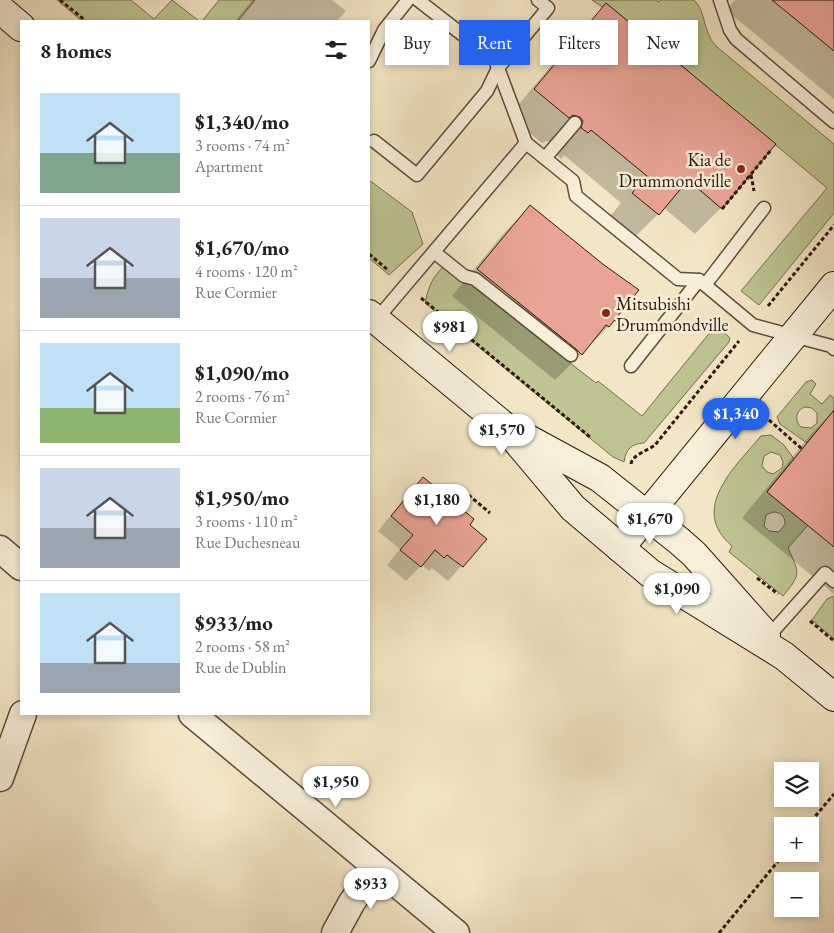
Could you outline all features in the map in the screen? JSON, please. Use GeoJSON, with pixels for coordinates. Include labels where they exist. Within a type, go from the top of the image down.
{"type":"FeatureCollection","features":[{"type":"Feature","properties":{"kind":"street"},"geometry":{"type":"LineString","coordinates":[[0,9],[20,26]]}},
{"type":"Feature","properties":{"kind":"street"},"geometry":{"type":"LineString","coordinates":[[620,548],[834,286]]}},
{"type":"Feature","properties":{"kind":"street"},"geometry":{"type":"LineString","coordinates":[[373,317],[504,426],[574,508],[650,573],[771,645],[831,688]]}},
{"type":"Feature","properties":{"kind":"street"},"geometry":{"type":"LineString","coordinates":[[504,426],[600,478],[694,554],[771,645]]}},
{"type":"Feature","properties":{"kind":"street"},"geometry":{"type":"LineString","coordinates":[[0,549],[20,566]]}},
{"type":"Feature","properties":{"kind":"street"},"geometry":{"type":"LineString","coordinates":[[0,778],[23,715]]}},
{"type":"Feature","properties":{"kind":"street"},"geometry":{"type":"LineString","coordinates":[[193,715],[456,933]]}},
{"type":"Feature","properties":{"kind":"street"},"geometry":{"type":"LineString","coordinates":[[335,933],[352,902],[376,868]]}},
{"type":"Feature","properties":{"kind":"lane"},"geometry":{"type":"LineString","coordinates":[[370,59],[384,30],[408,0]]}},
{"type":"Feature","properties":{"kind":"lane"},"geometry":{"type":"LineString","coordinates":[[418,0],[495,60],[526,143],[573,182],[576,196],[678,278],[702,282],[752,325],[831,346],[834,349]]}},
{"type":"Feature","properties":{"kind":"lane"},"geometry":{"type":"LineString","coordinates":[[374,142],[417,175],[487,91],[498,68],[548,8],[538,0]]}},
{"type":"Feature","properties":{"kind":"lane"},"geometry":{"type":"LineString","coordinates":[[720,0],[730,30],[736,39],[834,122]]}},
{"type":"Feature","properties":{"kind":"lane"},"geometry":{"type":"LineString","coordinates":[[545,158],[575,123]]}},
{"type":"Feature","properties":{"kind":"lane"},"geometry":{"type":"LineString","coordinates":[[373,317],[406,285],[526,143]]}},
{"type":"Feature","properties":{"kind":"lane"},"geometry":{"type":"LineString","coordinates":[[631,366],[764,208]]}},
{"type":"Feature","properties":{"kind":"lane"},"geometry":{"type":"LineString","coordinates":[[434,252],[464,276],[475,278],[571,356]]}},
{"type":"Feature","properties":{"kind":"lane"},"geometry":{"type":"LineString","coordinates":[[771,645],[825,573],[834,581]]}},
{"type":"Feature","properties":{"kind":"path"},"geometry":{"type":"LineString","coordinates":[[60,0],[85,20]]}},
{"type":"Feature","properties":{"kind":"path"},"geometry":{"type":"LineString","coordinates":[[722,209],[771,150]]}},
{"type":"Feature","properties":{"kind":"path"},"geometry":{"type":"LineString","coordinates":[[766,309],[834,225]]}},
{"type":"Feature","properties":{"kind":"path"},"geometry":{"type":"LineString","coordinates":[[370,255],[595,441]]}},
{"type":"Feature","properties":{"kind":"path"},"geometry":{"type":"LineString","coordinates":[[630,470],[631,460],[647,452],[655,445],[742,338]]}},
{"type":"Feature","properties":{"kind":"path"},"geometry":{"type":"LineString","coordinates":[[769,420],[802,448]]}},
{"type":"Feature","properties":{"kind":"path"},"geometry":{"type":"LineString","coordinates":[[460,499],[465,492],[490,513]]}},
{"type":"Feature","properties":{"kind":"path"},"geometry":{"type":"LineString","coordinates":[[811,622],[834,641]]}},
{"type":"Feature","properties":{"kind":"path"},"geometry":{"type":"LineString","coordinates":[[815,817],[834,794]]}},
{"type":"Feature","properties":{"kind":"path"},"geometry":{"type":"LineString","coordinates":[[719,933],[777,862]]}},
{"type":"Feature","properties":{"kind":"green space"},"geometry":{"type":"Polygon","coordinates":[[[57,0],[131,0],[154,19],[172,0],[198,20],[81,20],[57,0]]]}},
{"type":"Feature","properties":{"kind":"green space"},"geometry":{"type":"Polygon","coordinates":[[[219,0],[255,0],[239,20],[203,20],[219,0]]]}},
{"type":"Feature","properties":{"kind":"green space"},"geometry":{"type":"Polygon","coordinates":[[[592,0],[656,0],[659,2],[660,0],[694,0],[698,4],[706,28],[717,47],[834,144],[834,213],[759,305],[741,291],[827,188],[680,65],[698,65],[698,20],[628,21],[606,3],[602,7],[592,0]]]}},
{"type":"Feature","properties":{"kind":"green space"},"geometry":{"type":"Polygon","coordinates":[[[370,181],[412,212],[423,244],[389,275],[370,259],[370,181]]]}},
{"type":"Feature","properties":{"kind":"green space"},"geometry":{"type":"Polygon","coordinates":[[[443,267],[468,281],[579,370],[596,383],[598,381],[642,416],[716,325],[730,338],[729,342],[644,443],[630,448],[624,462],[613,457],[425,303],[431,284],[443,267]]]}},
{"type":"Feature","properties":{"kind":"green space"},"geometry":{"type":"Polygon","coordinates":[[[812,380],[816,384],[810,394],[822,404],[830,395],[834,398],[834,410],[807,443],[780,424],[777,417],[806,382],[812,380]],[[802,408],[798,413],[797,421],[801,427],[811,428],[817,423],[817,413],[812,408],[802,408]]]}},
{"type":"Feature","properties":{"kind":"green space"},"geometry":{"type":"Polygon","coordinates":[[[771,435],[784,445],[794,459],[767,491],[808,525],[788,548],[795,563],[797,574],[783,596],[729,552],[732,546],[720,532],[714,517],[715,503],[729,474],[761,436],[771,435]],[[771,452],[764,456],[762,466],[767,472],[773,474],[782,468],[783,462],[780,455],[771,452]],[[773,512],[766,515],[764,526],[769,531],[779,532],[785,524],[784,519],[780,514],[773,512]]]}},
{"type":"Feature","properties":{"kind":"green space"},"geometry":{"type":"Polygon","coordinates":[[[834,596],[834,639],[812,620],[827,599],[834,596]]]}},
{"type":"Feature","properties":{"kind":"building"},"geometry":{"type":"Polygon","coordinates":[[[772,0],[834,0],[834,51],[772,0]]]}},
{"type":"Feature","properties":{"kind":"building"},"geometry":{"type":"Polygon","coordinates":[[[606,3],[628,21],[628,65],[681,65],[776,144],[722,209],[688,180],[659,215],[632,193],[647,176],[591,130],[588,133],[581,128],[583,121],[580,117],[573,115],[569,118],[534,89],[554,65],[618,65],[618,20],[592,20],[606,3]]]}},
{"type":"Feature","properties":{"kind":"building"},"geometry":{"type":"Polygon","coordinates":[[[530,205],[604,265],[639,290],[609,327],[606,325],[582,355],[477,269],[530,205]]]}},
{"type":"Feature","properties":{"kind":"building"},"geometry":{"type":"Polygon","coordinates":[[[834,410],[834,547],[767,492],[834,410]]]}},
{"type":"Feature","properties":{"kind":"building"},"geometry":{"type":"Polygon","coordinates":[[[423,477],[474,519],[470,525],[487,539],[463,567],[447,555],[444,558],[435,550],[421,567],[400,550],[413,535],[391,516],[423,477]]]}},
{"type":"Feature","properties":{"kind":"place","name":"Kia de Drummondville"},"geometry":{"type":"Point","coordinates":[741,169]}},
{"type":"Feature","properties":{"kind":"place","name":"Mitsubishi Drummondville"},"geometry":{"type":"Point","coordinates":[606,313]}}]}
